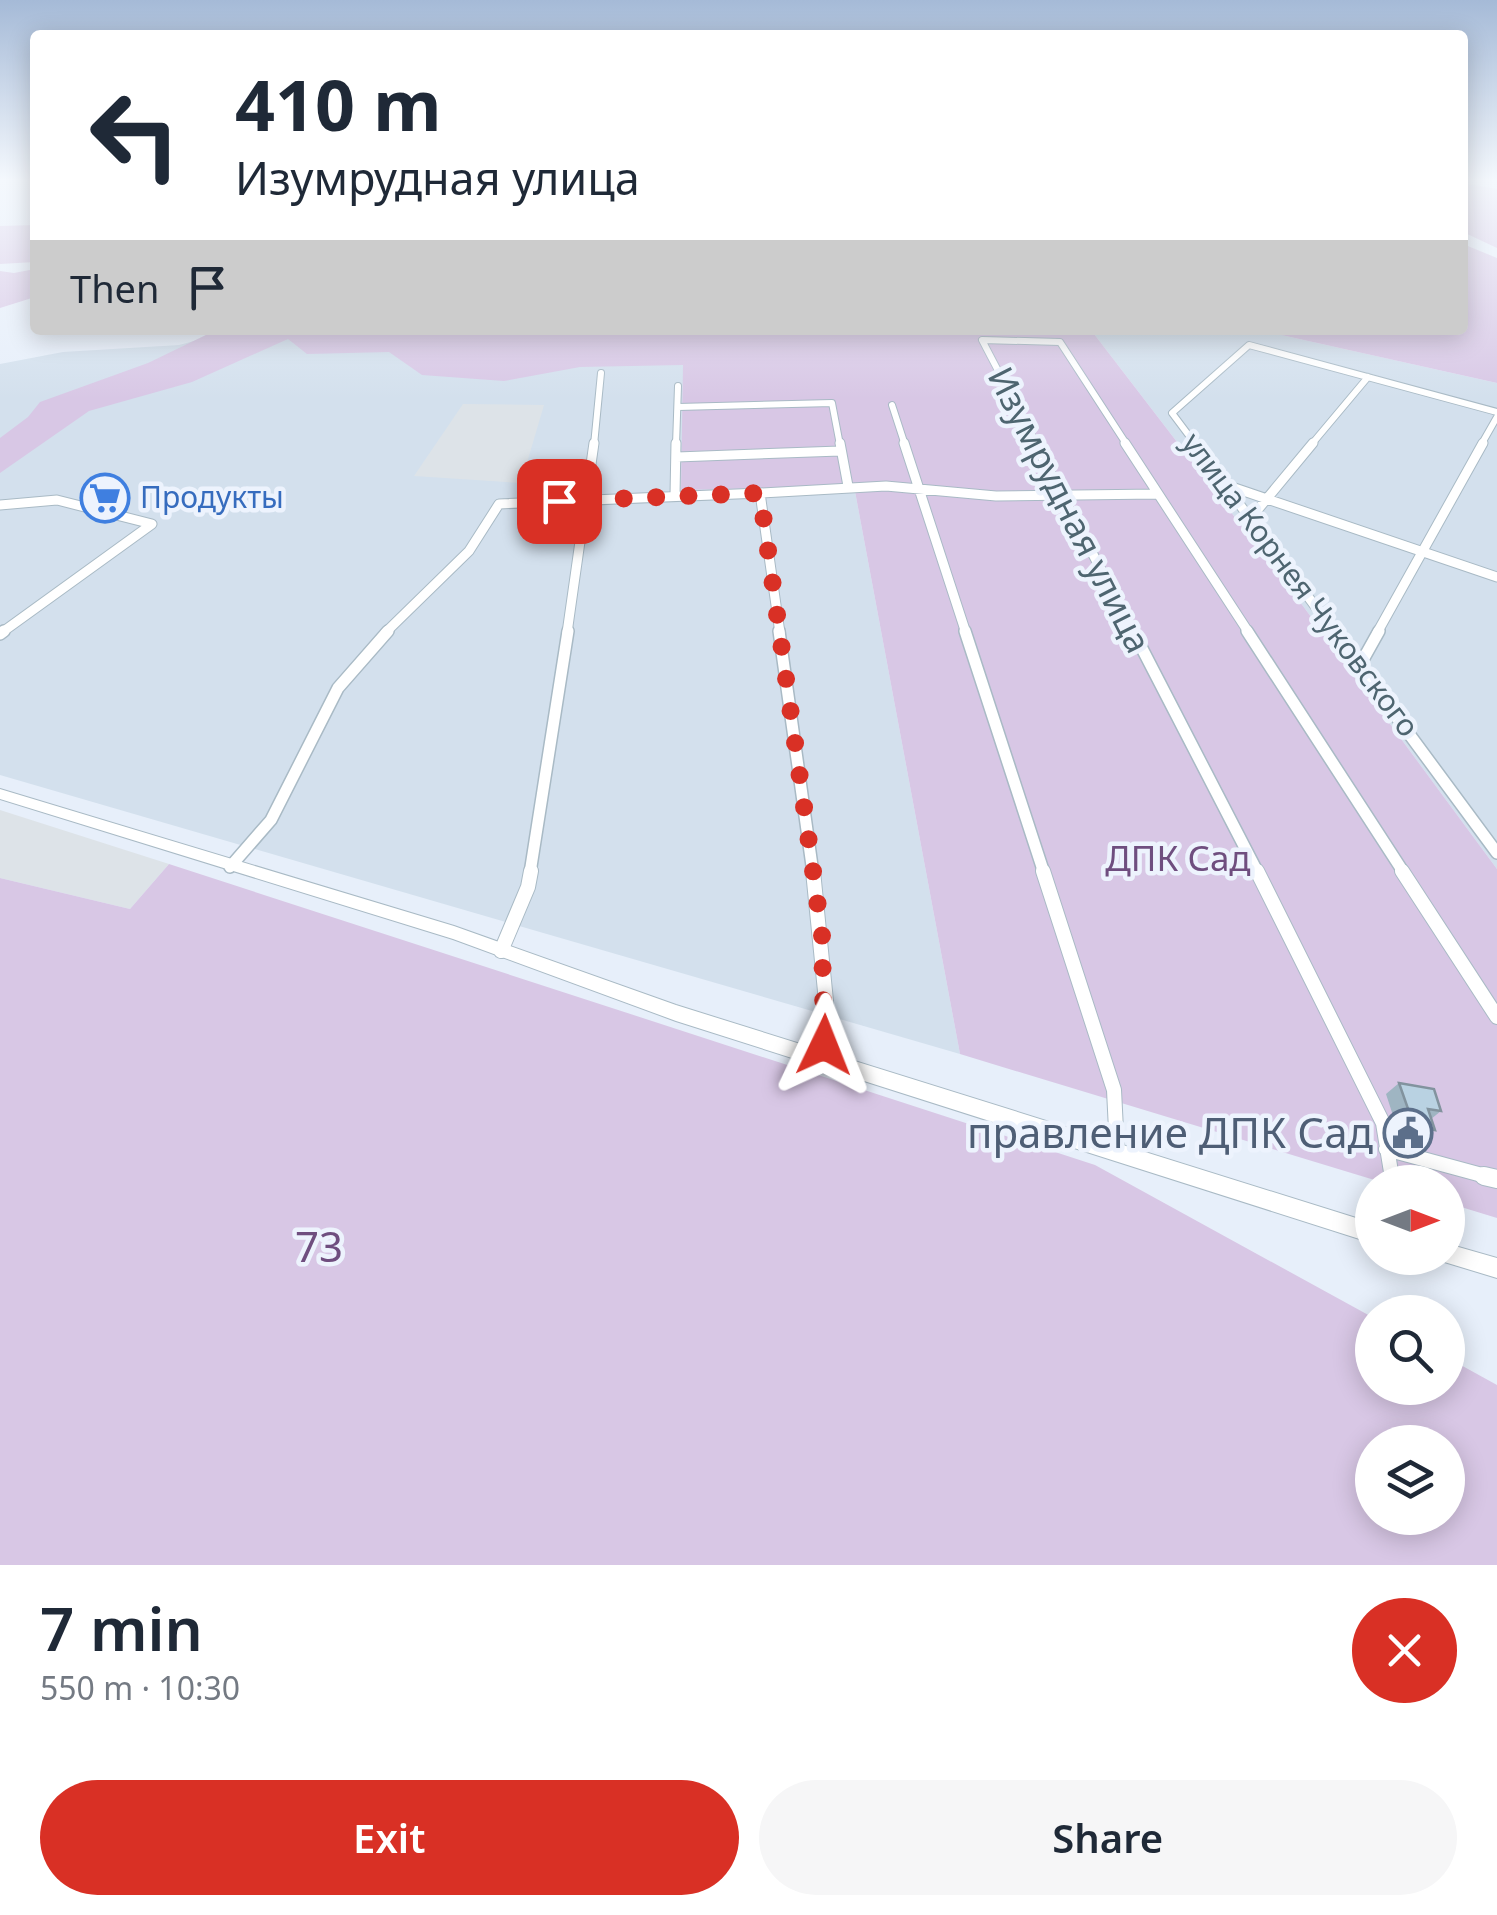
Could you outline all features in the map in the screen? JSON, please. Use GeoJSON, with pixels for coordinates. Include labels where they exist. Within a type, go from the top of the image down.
{"type":"FeatureCollection","features":[{"type":"Feature","properties":{"kind":"street","name":"Изумрудная улица"},"geometry":{"type":"LineString","coordinates":[[1389,1165],[1383,1123],[1330,1011],[982,340],[1060,342],[1497,1017]]}},
{"type":"Feature","properties":{"kind":"street","name":"улица Корнея Чуковского"},"geometry":{"type":"LineString","coordinates":[[1497,414],[1249,345],[1172,413],[1497,853]]}},
{"type":"Feature","properties":{"kind":"street"},"geometry":{"type":"LineString","coordinates":[[501,951],[528,888],[588,499],[601,373]]}},
{"type":"Feature","properties":{"kind":"street"},"geometry":{"type":"LineString","coordinates":[[1250,519],[1368,377]]}},
{"type":"Feature","properties":{"kind":"street"},"geometry":{"type":"LineString","coordinates":[[675,495],[678,386]]}},
{"type":"Feature","properties":{"kind":"street"},"geometry":{"type":"LineString","coordinates":[[678,407],[832,403],[848,486]]}},
{"type":"Feature","properties":{"kind":"street"},"geometry":{"type":"LineString","coordinates":[[892,405],[1114,1090],[1117,1150]]}},
{"type":"Feature","properties":{"kind":"street"},"geometry":{"type":"LineString","coordinates":[[1360,665],[1497,414]]}},
{"type":"Feature","properties":{"kind":"street"},"geometry":{"type":"LineString","coordinates":[[677,457],[840,451]]}},
{"type":"Feature","properties":{"kind":"street"},"geometry":{"type":"LineString","coordinates":[[1224,484],[1497,576]]}},
{"type":"Feature","properties":{"kind":"street"},"geometry":{"type":"LineString","coordinates":[[230,866],[269,824],[323,710],[353,668],[436,584],[464,562],[500,504],[848,486],[1061,496],[1157,494]]}},
{"type":"Feature","properties":{"kind":"street"},"geometry":{"type":"LineString","coordinates":[[760,493],[822,935],[826,1002],[820,1056]]}},
{"type":"Feature","properties":{"kind":"street"},"geometry":{"type":"LineString","coordinates":[[0,505],[57,500],[152,524],[0,634]]}},
{"type":"Feature","properties":{"kind":"street"},"geometry":{"type":"LineString","coordinates":[[0,794],[454,933],[676,1013],[1355,1227]]}},
{"type":"Feature","properties":{"kind":"street"},"geometry":{"type":"LineString","coordinates":[[1386,1149],[1497,1180]]}},
{"type":"Feature","properties":{"kind":"street"},"geometry":{"type":"LineString","coordinates":[[1465,1259],[1497,1268]]}},
{"type":"Feature","properties":{"kind":"shaded area"},"geometry":{"type":"Polygon","coordinates":[[[217,335],[683,335],[854,486],[960,1054],[0,775],[0,364],[63,352],[179,345],[217,335]]]}},
{"type":"Feature","properties":{"kind":"shaded area"},"geometry":{"type":"Polygon","coordinates":[[[1095,335],[1281,335],[1497,383],[1497,869],[1303,606],[1095,335]]]}},
{"type":"Feature","properties":{"kind":"shaded area"},"geometry":{"type":"Polygon","coordinates":[[[463,404],[544,405],[521,483],[414,476],[463,404]]]}},
{"type":"Feature","properties":{"kind":"shaded area"},"geometry":{"type":"Polygon","coordinates":[[[0,810],[169,864],[130,909],[0,878],[0,810]]]}},
{"type":"Feature","properties":{"kind":"green space"},"geometry":{"type":"Polygon","coordinates":[[[0,253],[30,253],[30,262],[0,264],[0,253]]]}},
{"type":"Feature","properties":{"kind":"green space"},"geometry":{"type":"Polygon","coordinates":[[[1468,253],[1485,253],[1497,258],[1497,383],[1281,335],[1468,335],[1468,253]]]}},
{"type":"Feature","properties":{"kind":"green space"},"geometry":{"type":"Polygon","coordinates":[[[30,270],[30,299],[0,308],[0,271],[30,270]]]}},
{"type":"Feature","properties":{"kind":"green space","name":"ДПК Сад"},"geometry":{"type":"Polygon","coordinates":[[[206,335],[1095,335],[1303,606],[1497,869],[1497,1218],[1465,1208],[1465,1165],[1355,1165],[1355,1174],[960,1054],[854,486],[681,490],[683,365],[580,367],[504,381],[422,375],[389,352],[307,354],[288,339],[192,382],[89,411],[0,473],[0,438],[28,417],[40,402],[148,363],[206,335]]]}},
{"type":"Feature","properties":{"kind":"green space","name":"73"},"geometry":{"type":"Polygon","coordinates":[[[169,864],[1095,1165],[1355,1308],[1355,1405],[1465,1405],[1465,1367],[1497,1385],[1497,1565],[0,1565],[0,878],[130,909],[169,864]]]}},
{"type":"Feature","properties":{"kind":"building"},"geometry":{"type":"Polygon","coordinates":[[[1399,1083],[1434,1089],[1441,1111],[1428,1109],[1435,1130],[1414,1126],[1399,1083]]]}},
{"type":"Feature","properties":{"kind":"place","name":"Продукты"},"geometry":{"type":"Point","coordinates":[105,498]}},
{"type":"Feature","properties":{"kind":"place","name":"правление ДПК Сад"},"geometry":{"type":"Point","coordinates":[1408,1133]}},
{"type":"Feature","properties":{"kind":"route"},"geometry":{"type":"LineString","coordinates":[[559,501],[760,493],[822,935],[824,1045]]}}]}
